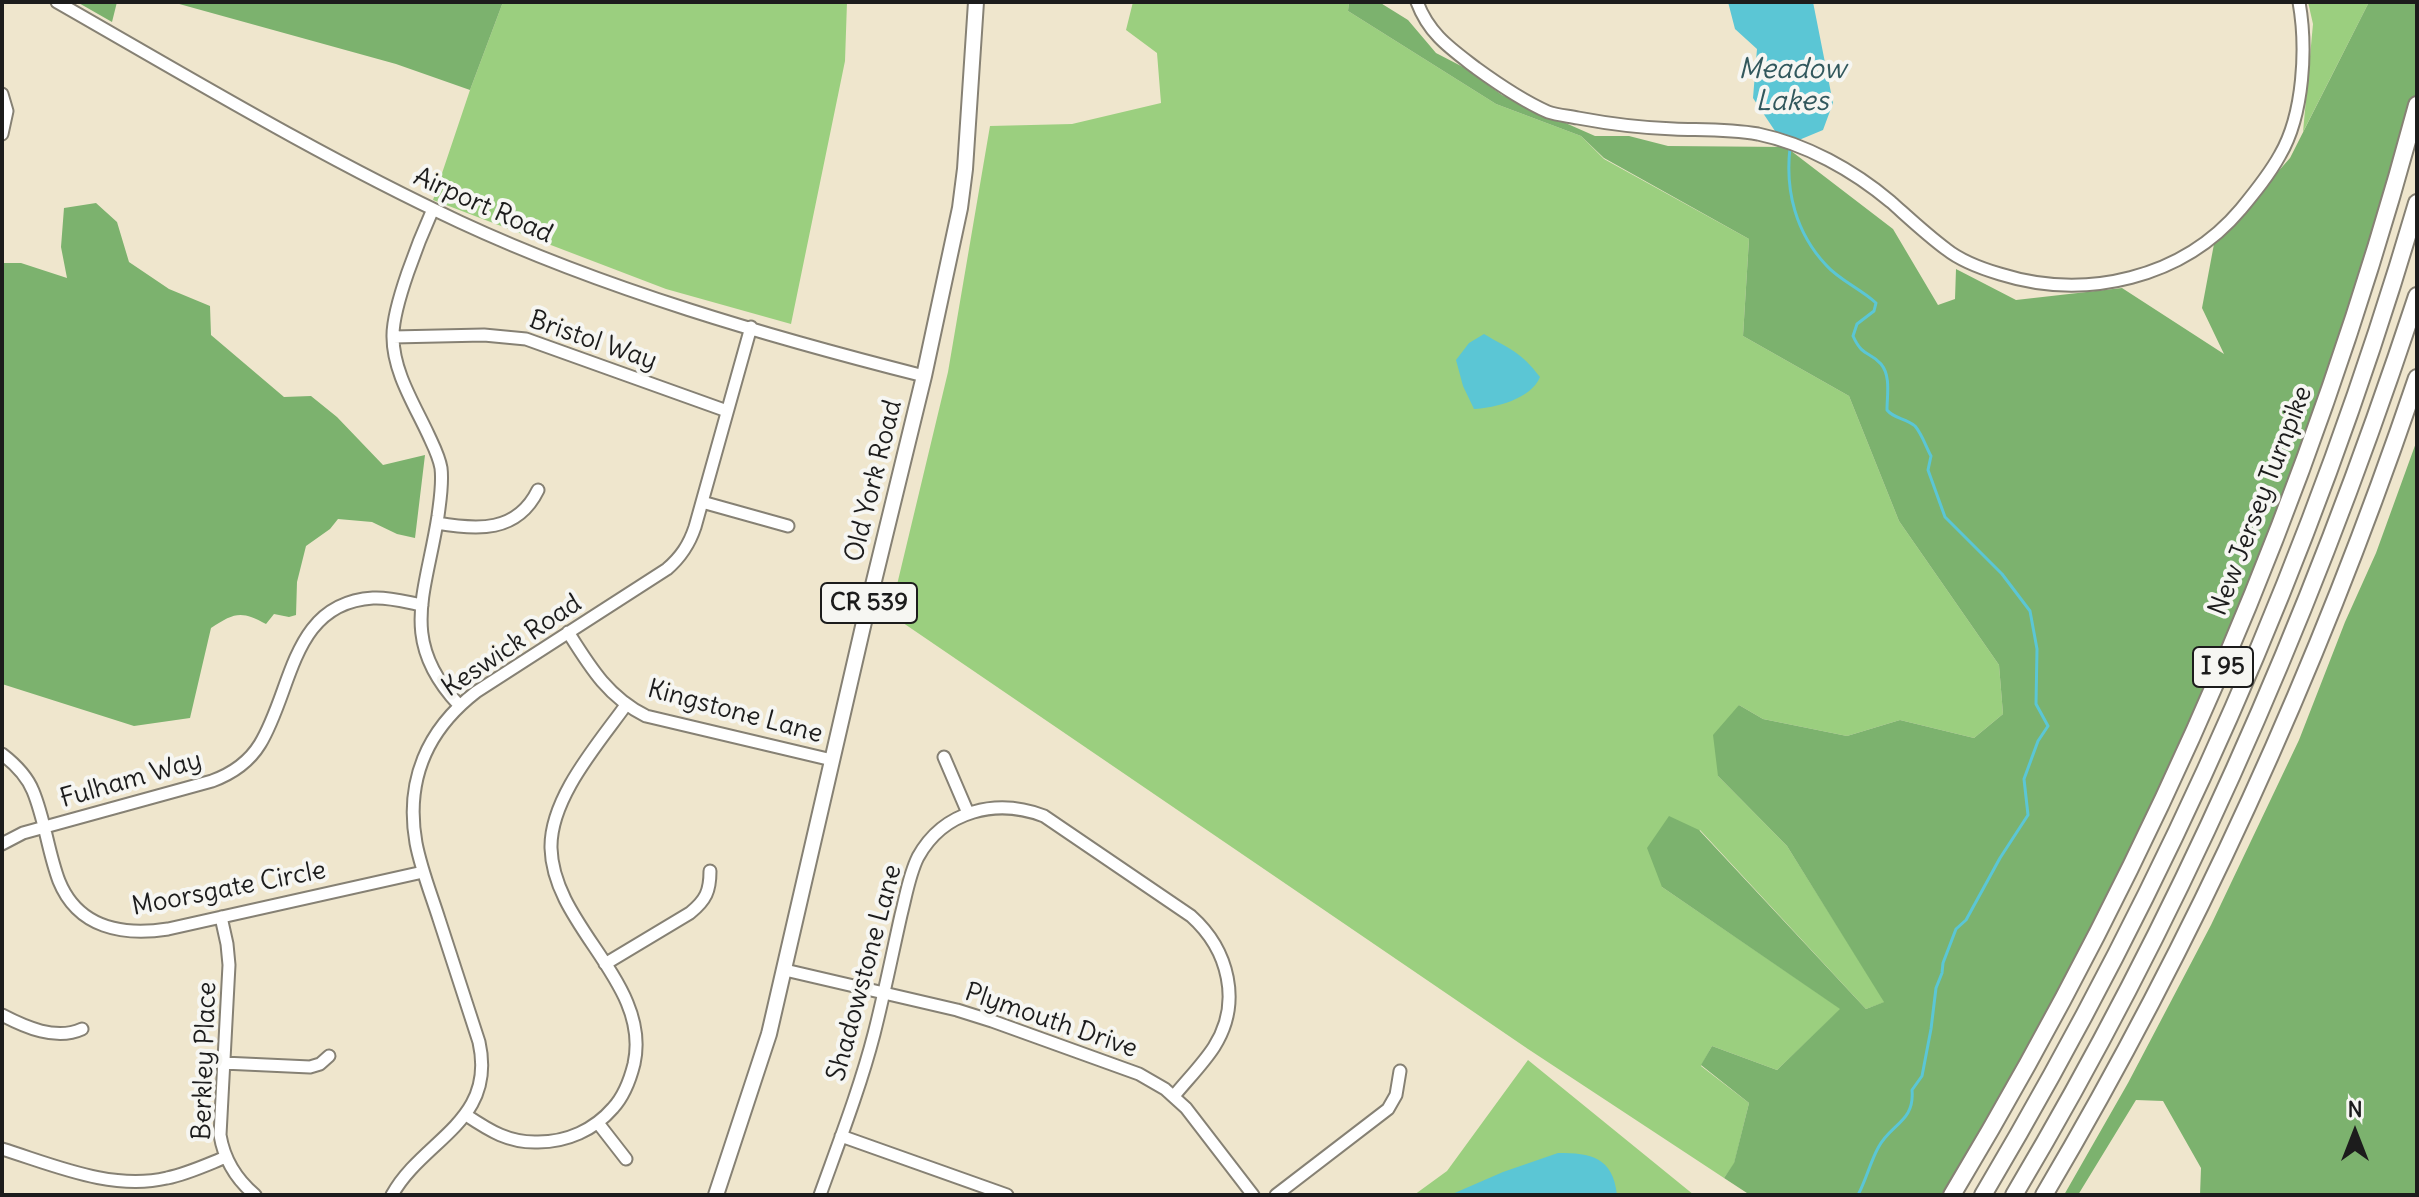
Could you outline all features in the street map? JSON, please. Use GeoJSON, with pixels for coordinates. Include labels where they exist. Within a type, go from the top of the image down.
{"type":"FeatureCollection","features":[{"type":"Feature","properties":{"kind":"highway","name":"New Jersey Turnpike"},"geometry":{"type":"LineString","coordinates":[[1952,1195],[2024,1072],[2091,946],[2155,818],[2220,673],[2269,555],[2331,386],[2366,281],[2417,105]]}},
{"type":"Feature","properties":{"kind":"highway","name":"New Jersey Turnpike"},"geometry":{"type":"LineString","coordinates":[[1983,1195],[2129,933],[2221,737],[2286,584],[2331,465],[2373,346],[2417,203]]}},
{"type":"Feature","properties":{"kind":"highway","name":"I 95"},"geometry":{"type":"LineString","coordinates":[[2014,1195],[2125,996],[2237,767],[2335,531],[2417,296]]}},
{"type":"Feature","properties":{"kind":"highway"},"geometry":{"type":"LineString","coordinates":[[2044,1195],[2157,992],[2263,773],[2342,586],[2417,378]]}},
{"type":"Feature","properties":{"kind":"main road","name":"Old York Road"},"geometry":{"type":"LineString","coordinates":[[716,1195],[769,1034],[924,376],[960,208],[976,2]]}},
{"type":"Feature","properties":{"kind":"street","name":"Airport Road"},"geometry":{"type":"LineString","coordinates":[[57,2],[321,154],[433,209],[596,277],[839,355],[924,376]]}},
{"type":"Feature","properties":{"kind":"street"},"geometry":{"type":"LineString","coordinates":[[1417,2],[1442,42],[1494,80],[1550,112],[1622,126],[1733,131],[1786,142],[1850,172],[1947,251],[1989,271],[2017,280],[2079,286],[2121,282],[2178,260],[2218,234],[2261,185],[2282,153],[2294,115],[2303,66],[2304,42],[2299,2]]}},
{"type":"Feature","properties":{"kind":"street"},"geometry":{"type":"LineString","coordinates":[[2,94],[7,111],[2,134]]}},
{"type":"Feature","properties":{"kind":"street"},"geometry":{"type":"LineString","coordinates":[[433,209],[395,313],[393,337],[401,375],[440,465],[442,487],[420,632],[428,663],[442,687],[459,705]]}},
{"type":"Feature","properties":{"kind":"street","name":"Keswick Road"},"geometry":{"type":"LineString","coordinates":[[392,1195],[403,1178],[466,1115],[479,1083],[482,1059],[423,872],[414,832],[415,787],[421,766],[433,738],[459,705],[678,559],[691,539],[751,327]]}},
{"type":"Feature","properties":{"kind":"street","name":"Bristol Way"},"geometry":{"type":"LineString","coordinates":[[393,337],[497,335],[526,339],[727,411]]}},
{"type":"Feature","properties":{"kind":"street"},"geometry":{"type":"LineString","coordinates":[[437,523],[472,528],[495,526],[525,510],[538,490]]}},
{"type":"Feature","properties":{"kind":"street"},"geometry":{"type":"LineString","coordinates":[[702,502],[788,526]]}},
{"type":"Feature","properties":{"kind":"street","name":"Fulham Way"},"geometry":{"type":"LineString","coordinates":[[2,844],[23,833],[228,774],[259,745],[303,643],[320,621],[338,608],[365,599],[389,599],[422,605]]}},
{"type":"Feature","properties":{"kind":"street","name":"Kingstone Lane"},"geometry":{"type":"LineString","coordinates":[[568,632],[600,682],[626,705],[646,716],[832,760]]}},
{"type":"Feature","properties":{"kind":"street"},"geometry":{"type":"LineString","coordinates":[[466,1115],[501,1137],[532,1142],[564,1139],[598,1123],[622,1096],[630,1078],[635,1054],[631,1014],[561,892],[551,846],[555,820],[567,791],[626,705]]}},
{"type":"Feature","properties":{"kind":"street","name":"Moorsgate Circle"},"geometry":{"type":"LineString","coordinates":[[2,754],[20,770],[30,785],[61,884],[81,911],[101,924],[123,931],[142,932],[221,917],[423,872]]}},
{"type":"Feature","properties":{"kind":"street"},"geometry":{"type":"LineString","coordinates":[[944,757],[968,813]]}},
{"type":"Feature","properties":{"kind":"street","name":"Shadowstone Lane"},"geometry":{"type":"LineString","coordinates":[[820,1195],[865,1066],[912,870],[927,843],[941,830],[968,813],[982,809],[1021,808],[1044,816],[1176,905],[1204,927],[1216,944],[1230,987],[1227,1017],[1211,1051],[1174,1096]]}},
{"type":"Feature","properties":{"kind":"street"},"geometry":{"type":"LineString","coordinates":[[605,964],[690,913],[709,890],[710,871]]}},
{"type":"Feature","properties":{"kind":"street","name":"Berkley Place"},"geometry":{"type":"LineString","coordinates":[[221,917],[229,958],[219,1127],[226,1157],[239,1180],[255,1195]]}},
{"type":"Feature","properties":{"kind":"street","name":"Plymouth Drive"},"geometry":{"type":"LineString","coordinates":[[785,970],[992,1021],[1139,1074],[1174,1096],[1195,1118],[1253,1195]]}},
{"type":"Feature","properties":{"kind":"street"},"geometry":{"type":"LineString","coordinates":[[2,1015],[52,1033],[67,1034],[82,1029]]}},
{"type":"Feature","properties":{"kind":"street"},"geometry":{"type":"LineString","coordinates":[[223,1063],[310,1067],[320,1064],[329,1056]]}},
{"type":"Feature","properties":{"kind":"street"},"geometry":{"type":"LineString","coordinates":[[1276,1195],[1388,1109],[1396,1095],[1400,1071]]}},
{"type":"Feature","properties":{"kind":"street"},"geometry":{"type":"LineString","coordinates":[[598,1123],[626,1159]]}},
{"type":"Feature","properties":{"kind":"street"},"geometry":{"type":"LineString","coordinates":[[841,1136],[1007,1195]]}},
{"type":"Feature","properties":{"kind":"street"},"geometry":{"type":"LineString","coordinates":[[2,1149],[97,1177],[130,1182],[166,1179],[226,1157]]}},
{"type":"Feature","properties":{"kind":"green space"},"geometry":{"type":"Polygon","coordinates":[[[77,2],[117,2],[112,22],[77,2]]]}},
{"type":"Feature","properties":{"kind":"green space"},"geometry":{"type":"Polygon","coordinates":[[[172,2],[503,2],[470,90],[396,64],[172,2]]]}},
{"type":"Feature","properties":{"kind":"green space"},"geometry":{"type":"Polygon","coordinates":[[[503,2],[847,2],[845,61],[791,324],[666,289],[433,200],[503,2]]]}},
{"type":"Feature","properties":{"kind":"green space"},"geometry":{"type":"Polygon","coordinates":[[[1133,2],[1349,2],[1348,11],[1496,104],[1581,136],[1604,159],[1749,239],[1743,336],[1849,396],[1899,521],[1999,665],[2003,714],[1974,738],[1900,720],[1847,736],[1763,719],[1739,705],[1718,776],[1787,846],[1885,1002],[1866,1009],[1700,830],[1662,887],[1841,1009],[1777,1070],[1712,1046],[1701,1066],[1749,1103],[1734,1164],[1724,1178],[1528,1049],[890,614],[948,372],[990,126],[1072,124],[1161,103],[1157,53],[1126,30],[1133,2]]]}},
{"type":"Feature","properties":{"kind":"green space"},"geometry":{"type":"Polygon","coordinates":[[[1349,2],[1379,2],[1408,20],[1436,53],[1463,67],[1502,95],[1595,136],[1629,136],[1668,146],[1786,147],[1893,229],[1938,305],[1955,299],[1956,269],[2016,300],[2122,288],[2224,354],[2202,308],[2214,244],[2290,158],[2369,2],[2417,2],[2417,125],[2331,405],[2264,586],[2179,783],[2068,1007],[1983,1156],[1944,1195],[1750,1195],[1724,1178],[1734,1163],[1749,1103],[1701,1065],[1712,1046],[1777,1070],[1840,1009],[1662,887],[1647,848],[1669,816],[1699,830],[1866,1009],[1884,1002],[1787,846],[1718,776],[1713,735],[1739,705],[1763,719],[1847,736],[1900,720],[1974,738],[2003,714],[1999,665],[1899,521],[1849,396],[1743,336],[1749,239],[1604,158],[1581,136],[1496,104],[1348,11],[1349,2]]]}},
{"type":"Feature","properties":{"kind":"green space"},"geometry":{"type":"Polygon","coordinates":[[[2308,2],[2369,2],[2303,132],[2313,24],[2308,2]]]}},
{"type":"Feature","properties":{"kind":"green space"},"geometry":{"type":"Polygon","coordinates":[[[96,203],[117,222],[129,262],[169,289],[210,306],[211,335],[284,397],[311,396],[337,417],[383,465],[425,455],[415,538],[397,534],[372,522],[338,519],[330,529],[306,546],[297,582],[296,615],[274,614],[266,624],[238,615],[211,628],[190,718],[134,726],[2,684],[2,263],[21,263],[67,278],[61,247],[64,208],[96,203]]]}},
{"type":"Feature","properties":{"kind":"green space"},"geometry":{"type":"Polygon","coordinates":[[[2417,440],[2417,1195],[2200,1195],[2201,1168],[2163,1101],[2136,1100],[2078,1195],[2064,1195],[2128,1083],[2211,925],[2299,740],[2376,553],[2417,440]]]}},
{"type":"Feature","properties":{"kind":"green space"},"geometry":{"type":"Polygon","coordinates":[[[1528,1060],[1694,1195],[1414,1195],[1447,1171],[1528,1060]]]}},
{"type":"Feature","properties":{"kind":"water","name":"Meadow Lakes"},"geometry":{"type":"Polygon","coordinates":[[[1728,2],[1813,2],[1833,103],[1823,130],[1799,140],[1775,131],[1753,98],[1757,49],[1735,29],[1728,2]]]}},
{"type":"Feature","properties":{"kind":"water"},"geometry":{"type":"Polygon","coordinates":[[[1484,334],[1521,356],[1540,377],[1521,397],[1492,407],[1474,409],[1456,360],[1469,343],[1484,334]]]}},
{"type":"Feature","properties":{"kind":"water"},"geometry":{"type":"Polygon","coordinates":[[[1558,1153],[1581,1154],[1598,1160],[1611,1172],[1617,1195],[1450,1195],[1503,1172],[1558,1153]]]}},
{"type":"Feature","properties":{"kind":"waterway"},"geometry":{"type":"LineString","coordinates":[[1790,148],[1791,195],[1807,239],[1831,270],[1876,303],[1874,311],[1857,324],[1853,336],[1860,348],[1884,369],[1888,386],[1887,410],[1912,423],[1920,433],[1931,456],[1928,470],[1945,517],[2002,574],[2030,611],[2037,649],[2036,704],[2048,726],[2038,741],[2024,779],[2028,815],[1966,920],[1956,929],[1943,963],[1922,1076],[1912,1090],[1910,1109],[1878,1148],[1858,1195]]}}]}
